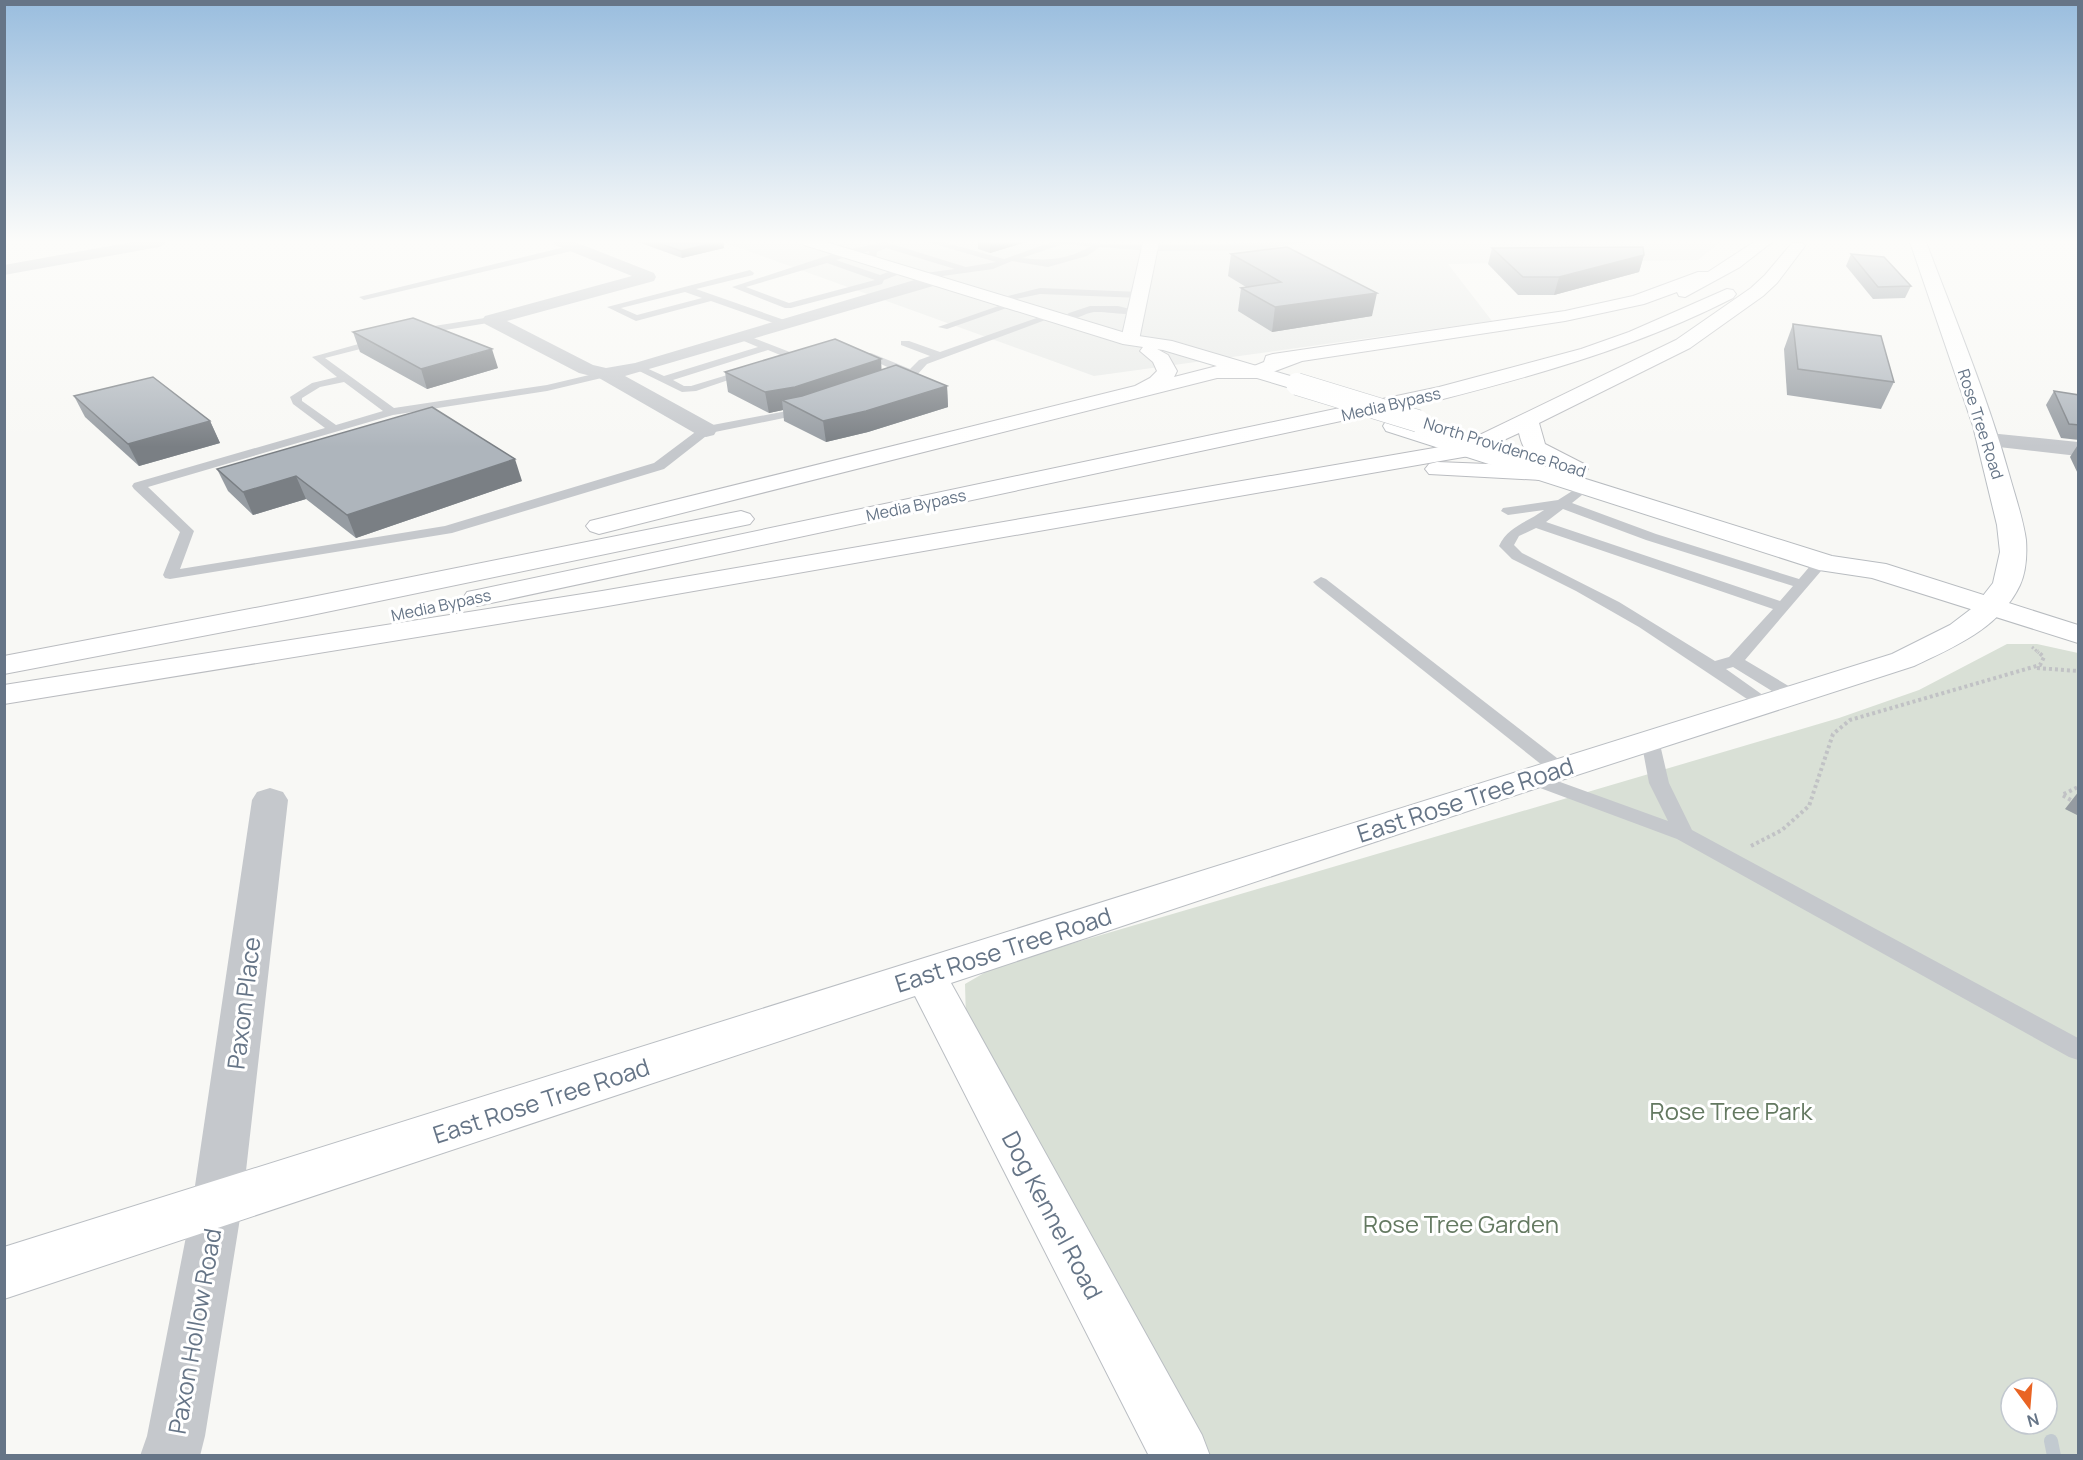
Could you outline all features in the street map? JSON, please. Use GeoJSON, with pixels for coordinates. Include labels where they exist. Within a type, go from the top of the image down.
{"type":"FeatureCollection","features":[{"type":"Feature","properties":{"kind":"main road","name":"North Providence Road"},"geometry":{"type":"LineString","coordinates":[[1032,310],[1130,340],[1165,345],[1220,367]]}},
{"type":"Feature","properties":{"kind":"main road"},"geometry":{"type":"LineString","coordinates":[[1130,340],[1137,310]]}},
{"type":"Feature","properties":{"kind":"main road"},"geometry":{"type":"LineString","coordinates":[[4,664],[422,570],[1143,390],[1220,367],[1295,358],[1595,310]]}},
{"type":"Feature","properties":{"kind":"main road","name":"Media Bypass"},"geometry":{"type":"LineString","coordinates":[[835,499],[1316,401],[1473,365],[1550,343],[1642,310]]}},
{"type":"Feature","properties":{"kind":"main road","name":"Media Bypass"},"geometry":{"type":"LineString","coordinates":[[4,694],[329,629],[1340,416],[1450,390],[1570,357],[1665,323],[1692,310]]}},
{"type":"Feature","properties":{"kind":"main road"},"geometry":{"type":"LineString","coordinates":[[4,694],[613,597],[1477,445],[1528,422],[1683,344],[1731,310]]}},
{"type":"Feature","properties":{"kind":"main road","name":"Rose Tree Road"},"geometry":{"type":"LineString","coordinates":[[1942,310],[1989,440],[2013,546],[2006,585],[1991,606]]}},
{"type":"Feature","properties":{"kind":"main road","name":"North Providence Road"},"geometry":{"type":"LineString","coordinates":[[1130,340],[1150,351],[1251,376],[1297,384],[1418,421],[1541,473],[1580,478],[1842,551],[1876,570]]}},
{"type":"Feature","properties":{"kind":"main road"},"geometry":{"type":"LineString","coordinates":[[1143,390],[1157,383],[1167,371],[1161,359],[1150,351]]}},
{"type":"Feature","properties":{"kind":"main road"},"geometry":{"type":"LineString","coordinates":[[1251,376],[1295,358]]}},
{"type":"Feature","properties":{"kind":"main road","name":"North Providence Road"},"geometry":{"type":"LineString","coordinates":[[1251,376],[1274,389],[1394,426],[1477,445],[1822,561],[1876,570],[2079,634]]}},
{"type":"Feature","properties":{"kind":"main road"},"geometry":{"type":"LineString","coordinates":[[1528,422],[1533,443],[1537,449],[1580,478]]}},
{"type":"Feature","properties":{"kind":"main road"},"geometry":{"type":"LineString","coordinates":[[1315,475],[1394,470],[1485,469],[1541,473]]}},
{"type":"Feature","properties":{"kind":"main road","name":"Media Bypass"},"geometry":{"type":"LineString","coordinates":[[4,664],[307,607],[765,514]]}},
{"type":"Feature","properties":{"kind":"main road","name":"East Rose Tree Road"},"geometry":{"type":"LineString","coordinates":[[4,1274],[1545,773],[1903,660],[1936,646],[1966,629],[1991,606]]}},
{"type":"Feature","properties":{"kind":"main road","name":"Dog Kennel Road"},"geometry":{"type":"LineString","coordinates":[[925,975],[1180,1455]]}},
{"type":"Feature","properties":{"kind":"street"},"geometry":{"type":"LineString","coordinates":[[495,322],[536,310]]}},
{"type":"Feature","properties":{"kind":"street"},"geometry":{"type":"LineString","coordinates":[[606,374],[638,368],[832,310]]}},
{"type":"Feature","properties":{"kind":"street"},"geometry":{"type":"LineString","coordinates":[[495,322],[586,369],[606,374],[706,430]]}},
{"type":"Feature","properties":{"kind":"street"},"geometry":{"type":"LineString","coordinates":[[1989,440],[2079,449]]}},
{"type":"Feature","properties":{"kind":"street","name":"Paxon Place"},"geometry":{"type":"LineString","coordinates":[[217,1206],[270,800]]}},
{"type":"Feature","properties":{"kind":"street","name":"Paxon Hollow Road"},"geometry":{"type":"LineString","coordinates":[[170,1455],[176,1436],[217,1206]]}},
{"type":"Feature","properties":{"kind":"lane"},"geometry":{"type":"LineString","coordinates":[[619,310],[636,318],[666,310]]}},
{"type":"Feature","properties":{"kind":"lane"},"geometry":{"type":"LineString","coordinates":[[747,310],[786,324]]}},
{"type":"Feature","properties":{"kind":"lane"},"geometry":{"type":"LineString","coordinates":[[984,340],[943,327],[985,310]]}},
{"type":"Feature","properties":{"kind":"lane"},"geometry":{"type":"LineString","coordinates":[[879,386],[912,374],[923,362],[984,340],[1088,310]]}},
{"type":"Feature","properties":{"kind":"lane"},"geometry":{"type":"LineString","coordinates":[[398,336],[463,322],[495,322]]}},
{"type":"Feature","properties":{"kind":"lane"},"geometry":{"type":"LineString","coordinates":[[638,368],[682,389],[692,389],[791,359],[791,356],[743,337]]}},
{"type":"Feature","properties":{"kind":"lane"},"geometry":{"type":"LineString","coordinates":[[386,339],[317,357],[392,412]]}},
{"type":"Feature","properties":{"kind":"lane"},"geometry":{"type":"LineString","coordinates":[[905,343],[941,356]]}},
{"type":"Feature","properties":{"kind":"lane"},"geometry":{"type":"LineString","coordinates":[[662,380],[768,346]]}},
{"type":"Feature","properties":{"kind":"lane"},"geometry":{"type":"LineString","coordinates":[[867,355],[912,374]]}},
{"type":"Feature","properties":{"kind":"lane"},"geometry":{"type":"LineString","coordinates":[[606,374],[547,388],[392,412],[139,486],[187,531],[170,575],[447,530],[658,466],[706,430],[800,412],[823,405]]}},
{"type":"Feature","properties":{"kind":"lane"},"geometry":{"type":"LineString","coordinates":[[334,429],[297,402],[296,397],[316,385],[345,378]]}},
{"type":"Feature","properties":{"kind":"lane"},"geometry":{"type":"LineString","coordinates":[[1580,478],[1562,504],[1536,523],[1519,529],[1509,538],[1506,546],[1517,556],[1615,607],[1714,668],[1778,699]]}},
{"type":"Feature","properties":{"kind":"lane"},"geometry":{"type":"LineString","coordinates":[[1508,511],[1562,504]]}},
{"type":"Feature","properties":{"kind":"lane"},"geometry":{"type":"LineString","coordinates":[[1562,504],[1573,522],[1756,583],[1783,607]]}},
{"type":"Feature","properties":{"kind":"lane"},"geometry":{"type":"LineString","coordinates":[[1536,523],[1573,522],[1756,583],[1801,584]]}},
{"type":"Feature","properties":{"kind":"lane"},"geometry":{"type":"LineString","coordinates":[[1714,668],[1736,662],[1822,561]]}},
{"type":"Feature","properties":{"kind":"lane"},"geometry":{"type":"LineString","coordinates":[[1321,582],[1545,773],[1684,834],[2079,1050]]}},
{"type":"Feature","properties":{"kind":"lane"},"geometry":{"type":"LineString","coordinates":[[1736,662],[1778,699]]}},
{"type":"Feature","properties":{"kind":"lane"},"geometry":{"type":"LineString","coordinates":[[1650,740],[1659,783],[1684,834]]}},
{"type":"Feature","properties":{"kind":"path"},"geometry":{"type":"LineString","coordinates":[[1726,858],[1782,830],[1809,806],[1833,734],[1850,720],[2040,665],[2044,657],[2028,644]]}},
{"type":"Feature","properties":{"kind":"path"},"geometry":{"type":"LineString","coordinates":[[2030,667],[2079,671]]}},
{"type":"Feature","properties":{"kind":"path"},"geometry":{"type":"LineString","coordinates":[[2076,803],[2061,795],[2079,786]]}},
{"type":"Feature","properties":{"kind":"shaded area"},"geometry":{"type":"Polygon","coordinates":[[[912,310],[1484,310],[1492,321],[1094,376],[912,310]]]}},
{"type":"Feature","properties":{"kind":"green space","name":"Rose Tree Park"},"geometry":{"type":"Polygon","coordinates":[[[2007,644],[2037,644],[2078,653],[2078,1455],[1204,1455],[966,1020],[965,984],[996,966],[1839,718],[1919,690],[2007,644]]]}},
{"type":"Feature","properties":{"kind":"building"},"geometry":{"type":"Polygon","coordinates":[[[413,318],[492,349],[421,369],[353,332],[413,318]]]}},
{"type":"Feature","properties":{"kind":"building"},"geometry":{"type":"Polygon","coordinates":[[[1793,324],[1881,336],[1894,382],[1798,369],[1793,324]]]}},
{"type":"Feature","properties":{"kind":"building"},"geometry":{"type":"Polygon","coordinates":[[[835,339],[881,359],[795,387],[765,392],[725,372],[835,339]]]}},
{"type":"Feature","properties":{"kind":"building"},"geometry":{"type":"Polygon","coordinates":[[[896,365],[947,386],[866,411],[823,421],[782,400],[802,396],[896,365]]]}},
{"type":"Feature","properties":{"kind":"building"},"geometry":{"type":"Polygon","coordinates":[[[153,377],[210,421],[128,444],[74,396],[153,377]]]}},
{"type":"Feature","properties":{"kind":"building"},"geometry":{"type":"Polygon","coordinates":[[[2054,391],[2079,395],[2079,425],[2069,424],[2054,391]]]}},
{"type":"Feature","properties":{"kind":"building"},"geometry":{"type":"Polygon","coordinates":[[[432,407],[515,459],[347,515],[296,476],[243,492],[217,469],[432,407]]]}},
{"type":"Feature","properties":{"kind":"waterway"},"geometry":{"type":"LineString","coordinates":[[2051,1441],[2054,1456]]}},
{"type":"Feature","properties":{"kind":"park label","name":"Rose Tree Garden"},"geometry":{"type":"Point","coordinates":[1461,1223]}}]}
